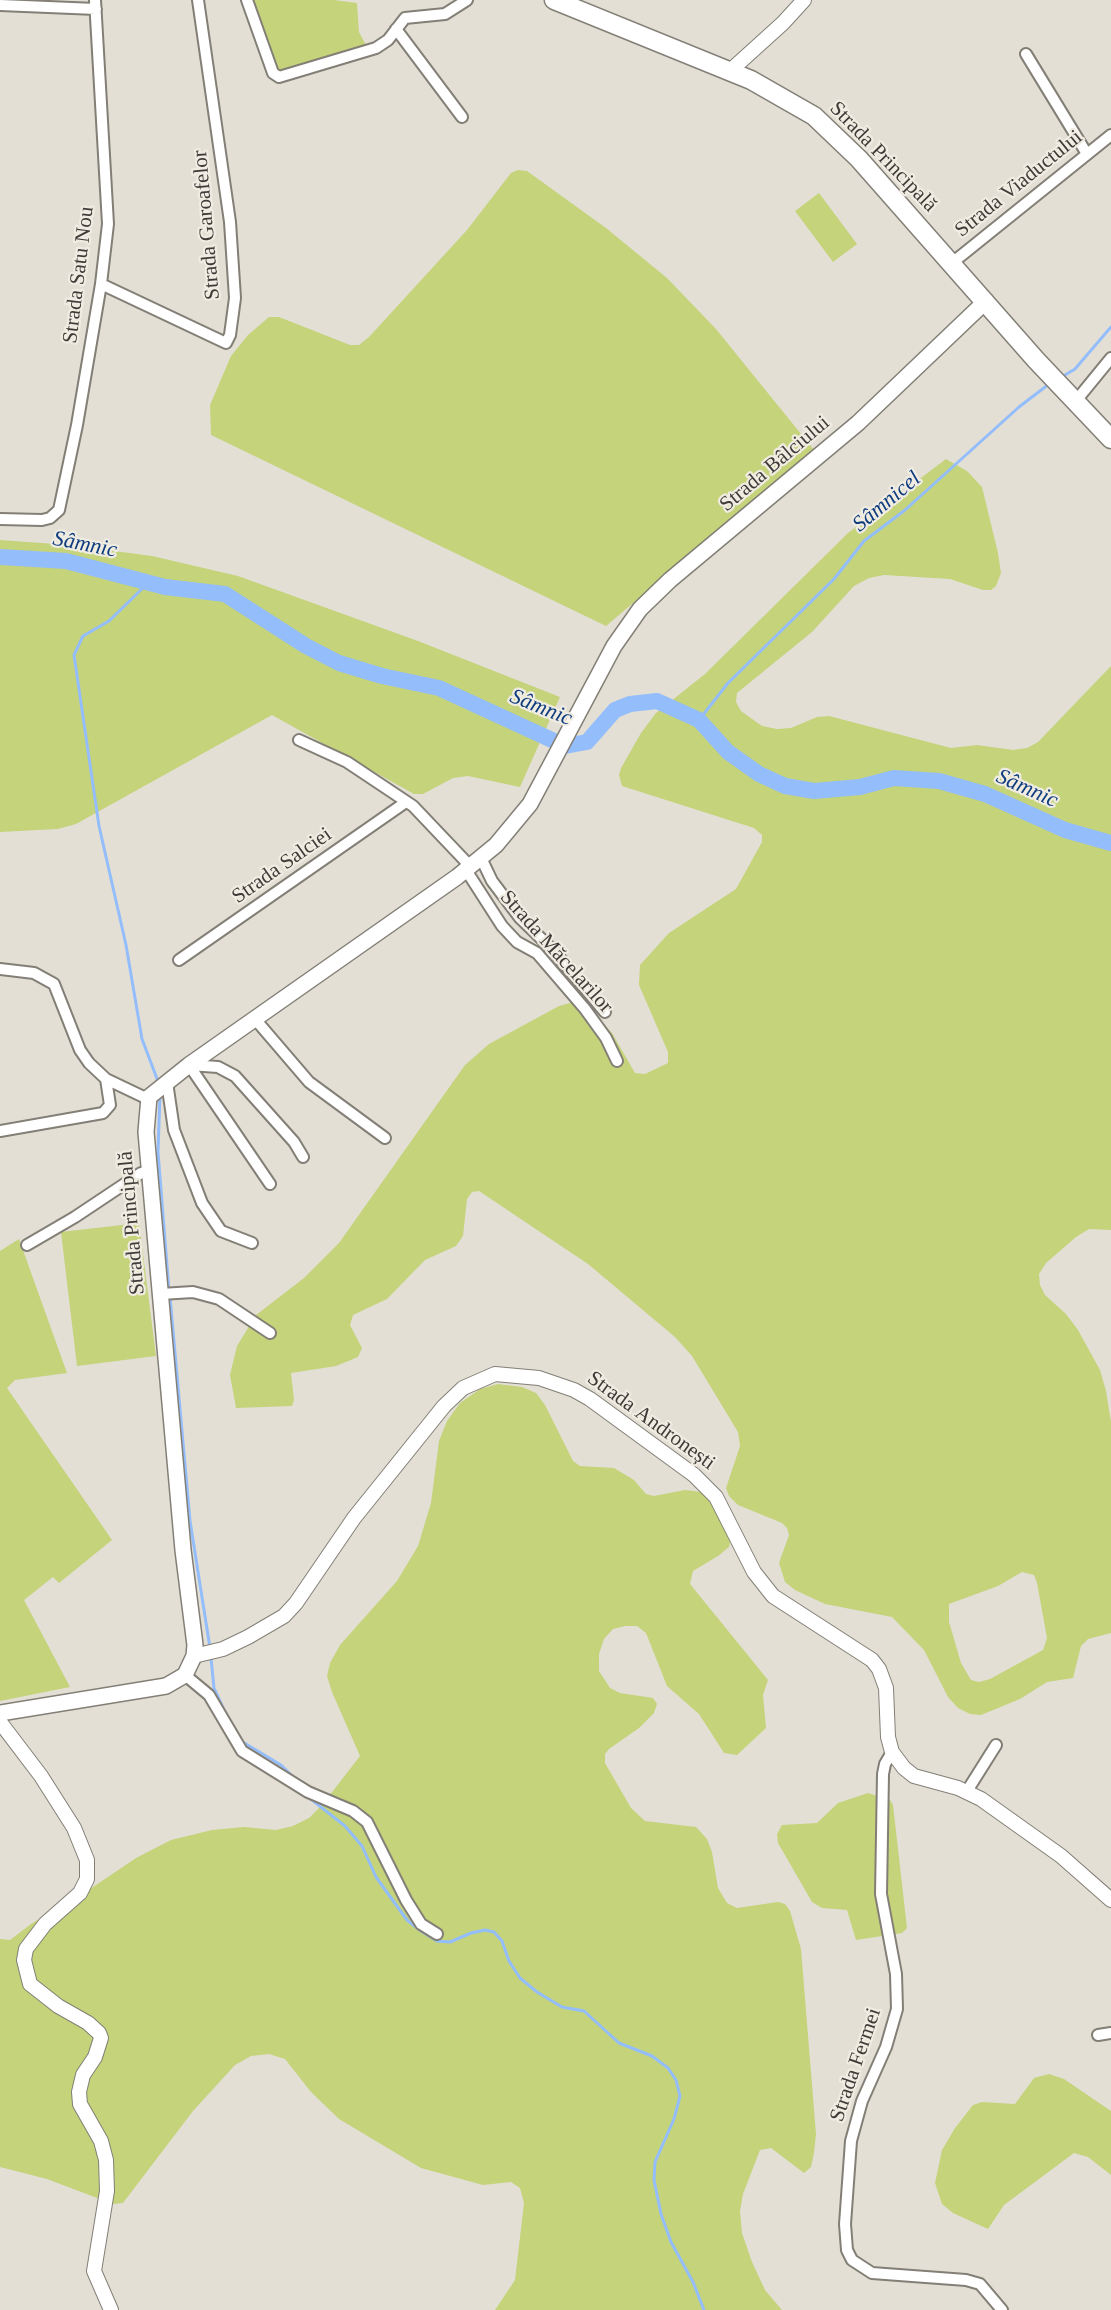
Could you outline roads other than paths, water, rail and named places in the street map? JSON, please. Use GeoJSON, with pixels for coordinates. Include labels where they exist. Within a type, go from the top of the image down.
{"type":"FeatureCollection","features":[{"type":"Feature","properties":{"kind":"highway","name":"Strada Principală"},"geometry":{"type":"LineString","coordinates":[[554,0],[730,70],[795,103],[837,137],[952,263],[1036,360],[1111,439]]}},
{"type":"Feature","properties":{"kind":"main road","name":"Strada Bâlciului"},"geometry":{"type":"LineString","coordinates":[[472,865],[521,817],[602,667],[628,624],[656,593],[858,423],[986,302]]}},
{"type":"Feature","properties":{"kind":"main road"},"geometry":{"type":"LineString","coordinates":[[149,1097],[189,1065],[472,865]]}},
{"type":"Feature","properties":{"kind":"main road","name":"Strada Principală"},"geometry":{"type":"LineString","coordinates":[[149,1097],[145,1172],[167,1294],[183,1550],[195,1645],[203,1655],[185,1675]]}},
{"type":"Feature","properties":{"kind":"main road"},"geometry":{"type":"LineString","coordinates":[[0,1713],[157,1688],[177,1682],[185,1675]]}},
{"type":"Feature","properties":{"kind":"street","name":"Strada Garoafelor"},"geometry":{"type":"LineString","coordinates":[[101,284],[226,344],[230,335],[235,298],[230,222],[198,0]]}},
{"type":"Feature","properties":{"kind":"street"},"geometry":{"type":"LineString","coordinates":[[247,0],[273,73],[279,77],[376,48],[388,40],[405,18],[445,14],[467,0]]}},
{"type":"Feature","properties":{"kind":"street"},"geometry":{"type":"LineString","coordinates":[[730,70],[783,23],[804,0]]}},
{"type":"Feature","properties":{"kind":"street","name":"Strada Satu Nou"},"geometry":{"type":"LineString","coordinates":[[0,519],[42,520],[55,515],[63,497],[101,284],[108,205],[95,4]]}},
{"type":"Feature","properties":{"kind":"street"},"geometry":{"type":"LineString","coordinates":[[0,5],[95,4]]}},
{"type":"Feature","properties":{"kind":"street"},"geometry":{"type":"LineString","coordinates":[[396,29],[462,117]]}},
{"type":"Feature","properties":{"kind":"street"},"geometry":{"type":"LineString","coordinates":[[1026,54],[1087,154]]}},
{"type":"Feature","properties":{"kind":"street","name":"Strada Viaductului"},"geometry":{"type":"LineString","coordinates":[[952,263],[1111,135]]}},
{"type":"Feature","properties":{"kind":"street"},"geometry":{"type":"LineString","coordinates":[[1075,402],[1111,357]]}},
{"type":"Feature","properties":{"kind":"street"},"geometry":{"type":"LineString","coordinates":[[299,740],[347,762],[406,802],[492,881],[520,918],[554,951],[605,1012]]}},
{"type":"Feature","properties":{"kind":"street","name":"Strada Salciei"},"geometry":{"type":"LineString","coordinates":[[179,960],[406,802]]}},
{"type":"Feature","properties":{"kind":"street","name":"Strada Măcelarilor"},"geometry":{"type":"LineString","coordinates":[[472,865],[502,926],[517,942],[537,953],[585,1009],[617,1061]]}},
{"type":"Feature","properties":{"kind":"street"},"geometry":{"type":"LineString","coordinates":[[0,969],[34,973],[54,984],[80,1050],[89,1063],[106,1079],[149,1097]]}},
{"type":"Feature","properties":{"kind":"street"},"geometry":{"type":"LineString","coordinates":[[255,1019],[309,1082],[385,1138]]}},
{"type":"Feature","properties":{"kind":"street"},"geometry":{"type":"LineString","coordinates":[[189,1065],[219,1067],[234,1076],[294,1142],[303,1157]]}},
{"type":"Feature","properties":{"kind":"street"},"geometry":{"type":"LineString","coordinates":[[189,1065],[270,1184]]}},
{"type":"Feature","properties":{"kind":"street"},"geometry":{"type":"LineString","coordinates":[[0,1131],[103,1113],[110,1105],[106,1079]]}},
{"type":"Feature","properties":{"kind":"street"},"geometry":{"type":"LineString","coordinates":[[166,1083],[174,1130],[202,1203],[221,1231],[252,1243]]}},
{"type":"Feature","properties":{"kind":"street"},"geometry":{"type":"LineString","coordinates":[[27,1245],[145,1172]]}},
{"type":"Feature","properties":{"kind":"street"},"geometry":{"type":"LineString","coordinates":[[167,1294],[193,1292],[219,1299],[270,1333]]}},
{"type":"Feature","properties":{"kind":"street","name":"Strada Andronești"},"geometry":{"type":"LineString","coordinates":[[203,1655],[267,1627],[296,1603],[354,1518],[444,1406],[463,1388],[495,1374],[524,1375],[556,1383],[590,1399],[686,1469],[716,1497],[754,1572],[773,1596],[785,1606],[862,1653],[879,1669],[886,1688],[888,1737],[892,1752]]}},
{"type":"Feature","properties":{"kind":"street"},"geometry":{"type":"LineString","coordinates":[[185,1675],[209,1695],[242,1751],[308,1791],[353,1811],[367,1822],[406,1900],[421,1924],[437,1934]]}},
{"type":"Feature","properties":{"kind":"street"},"geometry":{"type":"LineString","coordinates":[[0,1722],[41,1776],[74,1828],[87,1860],[85,1886],[31,1940],[26,1949],[24,1969],[30,1984],[58,2006],[88,2024],[101,2038],[95,2057],[83,2075],[79,2092],[80,2104],[101,2141],[106,2160],[107,2191],[94,2271],[111,2310]]}},
{"type":"Feature","properties":{"kind":"street"},"geometry":{"type":"LineString","coordinates":[[967,1791],[996,1745]]}},
{"type":"Feature","properties":{"kind":"street"},"geometry":{"type":"LineString","coordinates":[[892,1752],[904,1768],[914,1776],[967,1791],[1061,1856],[1111,1900]]}},
{"type":"Feature","properties":{"kind":"street","name":"Strada Fermei"},"geometry":{"type":"LineString","coordinates":[[892,1752],[885,1764],[884,1774],[881,1894],[896,1974],[897,2009],[886,2047],[862,2102],[851,2141],[846,2224],[847,2250],[852,2260],[872,2274],[966,2280],[980,2284],[1002,2310]]}},
{"type":"Feature","properties":{"kind":"street"},"geometry":{"type":"LineString","coordinates":[[1098,2035],[1111,2033]]}},
{"type":"Feature","properties":{"kind":"waterway","name":"Sâmnicel"},"geometry":{"type":"LineString","coordinates":[[1060,378],[1075,369],[1111,327]]}},
{"type":"Feature","properties":{"kind":"waterway","name":"Sâmnicel"},"geometry":{"type":"LineString","coordinates":[[699,720],[728,683],[834,579],[864,541],[905,510],[1019,407],[1049,384]]}},
{"type":"Feature","properties":{"kind":"waterway","name":"Sâmnic"},"geometry":{"type":"LineString","coordinates":[[0,557],[66,561],[165,587],[225,594],[306,646],[339,663],[382,676],[439,688],[565,746],[587,742],[615,710],[630,704],[657,701],[699,720],[728,752],[759,774],[785,786],[814,791],[860,787],[894,778],[939,781],[985,794],[1065,830],[1111,843]]}},
{"type":"Feature","properties":{"kind":"waterway"},"geometry":{"type":"LineString","coordinates":[[148,583],[109,621],[83,636],[74,655],[99,826],[126,945],[142,1039],[159,1084]]}},
{"type":"Feature","properties":{"kind":"waterway"},"geometry":{"type":"LineString","coordinates":[[160,1094],[158,1152],[169,1291]]}},
{"type":"Feature","properties":{"kind":"waterway"},"geometry":{"type":"LineString","coordinates":[[170,1297],[190,1521],[210,1648]]}},
{"type":"Feature","properties":{"kind":"waterway"},"geometry":{"type":"LineString","coordinates":[[211,1658],[214,1688],[225,1712]]}},
{"type":"Feature","properties":{"kind":"waterway"},"geometry":{"type":"LineString","coordinates":[[241,1741],[281,1765],[294,1778]]}},
{"type":"Feature","properties":{"kind":"waterway"},"geometry":{"type":"LineString","coordinates":[[307,1796],[345,1826],[362,1846],[376,1877],[407,1920],[421,1931],[437,1941],[450,1942],[471,1933],[485,1930],[494,1932],[502,1941],[509,1961],[520,1978],[537,1992],[562,2007],[584,2011],[619,2043],[652,2056],[668,2068],[676,2080],[680,2096],[674,2119],[655,2162],[654,2180],[661,2214],[671,2242],[693,2282],[704,2310]]}}]}
